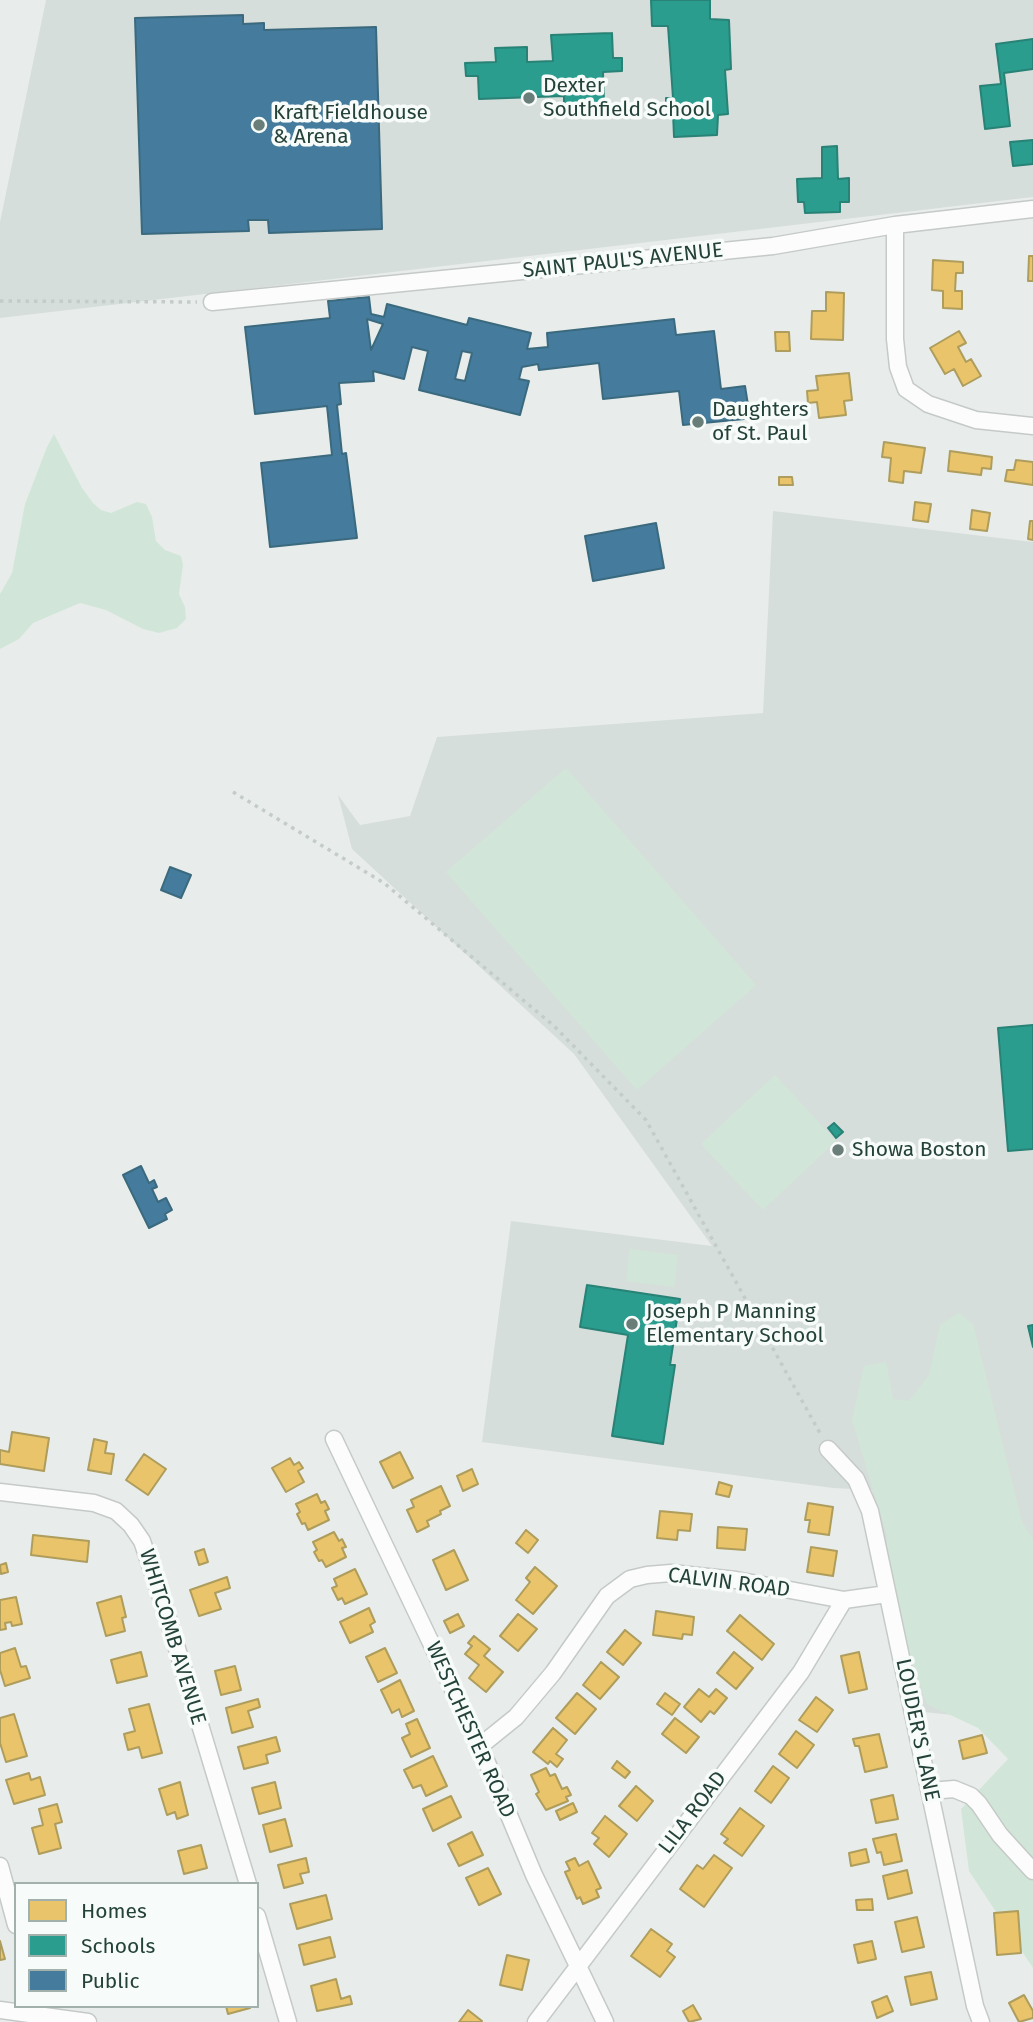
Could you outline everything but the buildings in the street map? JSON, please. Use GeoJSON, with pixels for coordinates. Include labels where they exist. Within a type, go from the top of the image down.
{"type":"FeatureCollection","features":[{"type":"Feature","properties":{"kind":"street","name":"SAINT PAUL'S AVENUE"},"geometry":{"type":"LineString","coordinates":[[212,302],[763,247],[895,225],[1033,209]]}},
{"type":"Feature","properties":{"kind":"street"},"geometry":{"type":"LineString","coordinates":[[895,225],[895,339],[898,367],[906,389],[928,404],[976,420],[1033,426]]}},
{"type":"Feature","properties":{"kind":"street","name":"WESTCHESTER ROAD"},"geometry":{"type":"LineString","coordinates":[[334,1438],[480,1746],[534,1875],[605,2022]]}},
{"type":"Feature","properties":{"kind":"street","name":"LOUDER'S LANE"},"geometry":{"type":"LineString","coordinates":[[828,1449],[856,1479],[863,1492],[875,1533],[975,2006],[981,2022]]}},
{"type":"Feature","properties":{"kind":"street","name":"WHITCOMB AVENUE"},"geometry":{"type":"LineString","coordinates":[[0,1492],[94,1503],[116,1511],[131,1525],[142,1541],[247,1882]]}},
{"type":"Feature","properties":{"kind":"street","name":"CALVIN ROAD"},"geometry":{"type":"LineString","coordinates":[[480,1746],[516,1717],[554,1673],[607,1596],[630,1579],[648,1575],[684,1574],[736,1580],[844,1600],[887,1594]]}},
{"type":"Feature","properties":{"kind":"street","name":"LILA ROAD"},"geometry":{"type":"LineString","coordinates":[[536,2022],[800,1672],[844,1600]]}},
{"type":"Feature","properties":{"kind":"street"},"geometry":{"type":"LineString","coordinates":[[930,1791],[954,1789],[971,1796],[1000,1835],[1033,1871]]}},
{"type":"Feature","properties":{"kind":"street"},"geometry":{"type":"LineString","coordinates":[[0,1866],[14,1917]]}},
{"type":"Feature","properties":{"kind":"street"},"geometry":{"type":"LineString","coordinates":[[259,1923],[288,2022]]}},
{"type":"Feature","properties":{"kind":"street"},"geometry":{"type":"LineString","coordinates":[[0,2010],[28,2010],[88,2022]]}},
{"type":"Feature","properties":{"kind":"path"},"geometry":{"type":"LineString","coordinates":[[0,301],[212,302]]}},
{"type":"Feature","properties":{"kind":"path"},"geometry":{"type":"LineString","coordinates":[[233,792],[384,883],[554,1026],[646,1120],[828,1449]]}},
{"type":"Feature","properties":{"kind":"shaded area","name":"Dexter Southfield School"},"geometry":{"type":"Polygon","coordinates":[[[46,0],[1033,0],[1033,197],[0,318],[0,222],[46,0]]]}},
{"type":"Feature","properties":{"kind":"shaded area","name":"Showa Boston"},"geometry":{"type":"Polygon","coordinates":[[[773,511],[1033,542],[1033,1723],[923,1712],[872,1490],[833,1488],[482,1442],[511,1221],[712,1246],[574,1054],[352,849],[338,795],[360,825],[410,816],[437,737],[763,713],[773,511]]]}},
{"type":"Feature","properties":{"kind":"green space"},"geometry":{"type":"Polygon","coordinates":[[[54,434],[82,488],[93,503],[101,510],[111,513],[137,502],[146,504],[152,517],[156,541],[165,550],[181,556],[183,565],[179,594],[185,607],[186,619],[177,628],[159,633],[143,629],[106,610],[80,603],[33,623],[19,639],[0,649],[0,594],[12,573],[25,504],[54,434]]]}},
{"type":"Feature","properties":{"kind":"green space"},"geometry":{"type":"Polygon","coordinates":[[[566,768],[756,985],[637,1090],[446,872],[566,768]]]}},
{"type":"Feature","properties":{"kind":"green space"},"geometry":{"type":"Polygon","coordinates":[[[775,1075],[836,1141],[763,1210],[701,1144],[775,1075]]]}},
{"type":"Feature","properties":{"kind":"green space"},"geometry":{"type":"Polygon","coordinates":[[[630,1249],[678,1255],[674,1287],[626,1281],[630,1249]]]}},
{"type":"Feature","properties":{"kind":"green space"},"geometry":{"type":"Polygon","coordinates":[[[959,1313],[973,1324],[1022,1522],[1033,1539],[1033,1968],[969,1871],[961,1809],[1008,1759],[978,1728],[927,1704],[886,1586],[887,1535],[852,1420],[864,1366],[886,1362],[893,1399],[909,1401],[929,1375],[940,1325],[959,1313]]]}},
{"type":"Feature","properties":{"kind":"place","name":"Dexter Southfield School"},"geometry":{"type":"Point","coordinates":[529,98]}},
{"type":"Feature","properties":{"kind":"place","name":"Kraft Fieldhouse & Arena"},"geometry":{"type":"Point","coordinates":[259,125]}},
{"type":"Feature","properties":{"kind":"place","name":"Daughters of St. Paul"},"geometry":{"type":"Point","coordinates":[698,422]}},
{"type":"Feature","properties":{"kind":"place","name":"Showa Boston"},"geometry":{"type":"Point","coordinates":[838,1150]}},
{"type":"Feature","properties":{"kind":"place","name":"Joseph P Manning Elementary School"},"geometry":{"type":"Point","coordinates":[632,1324]}}]}
